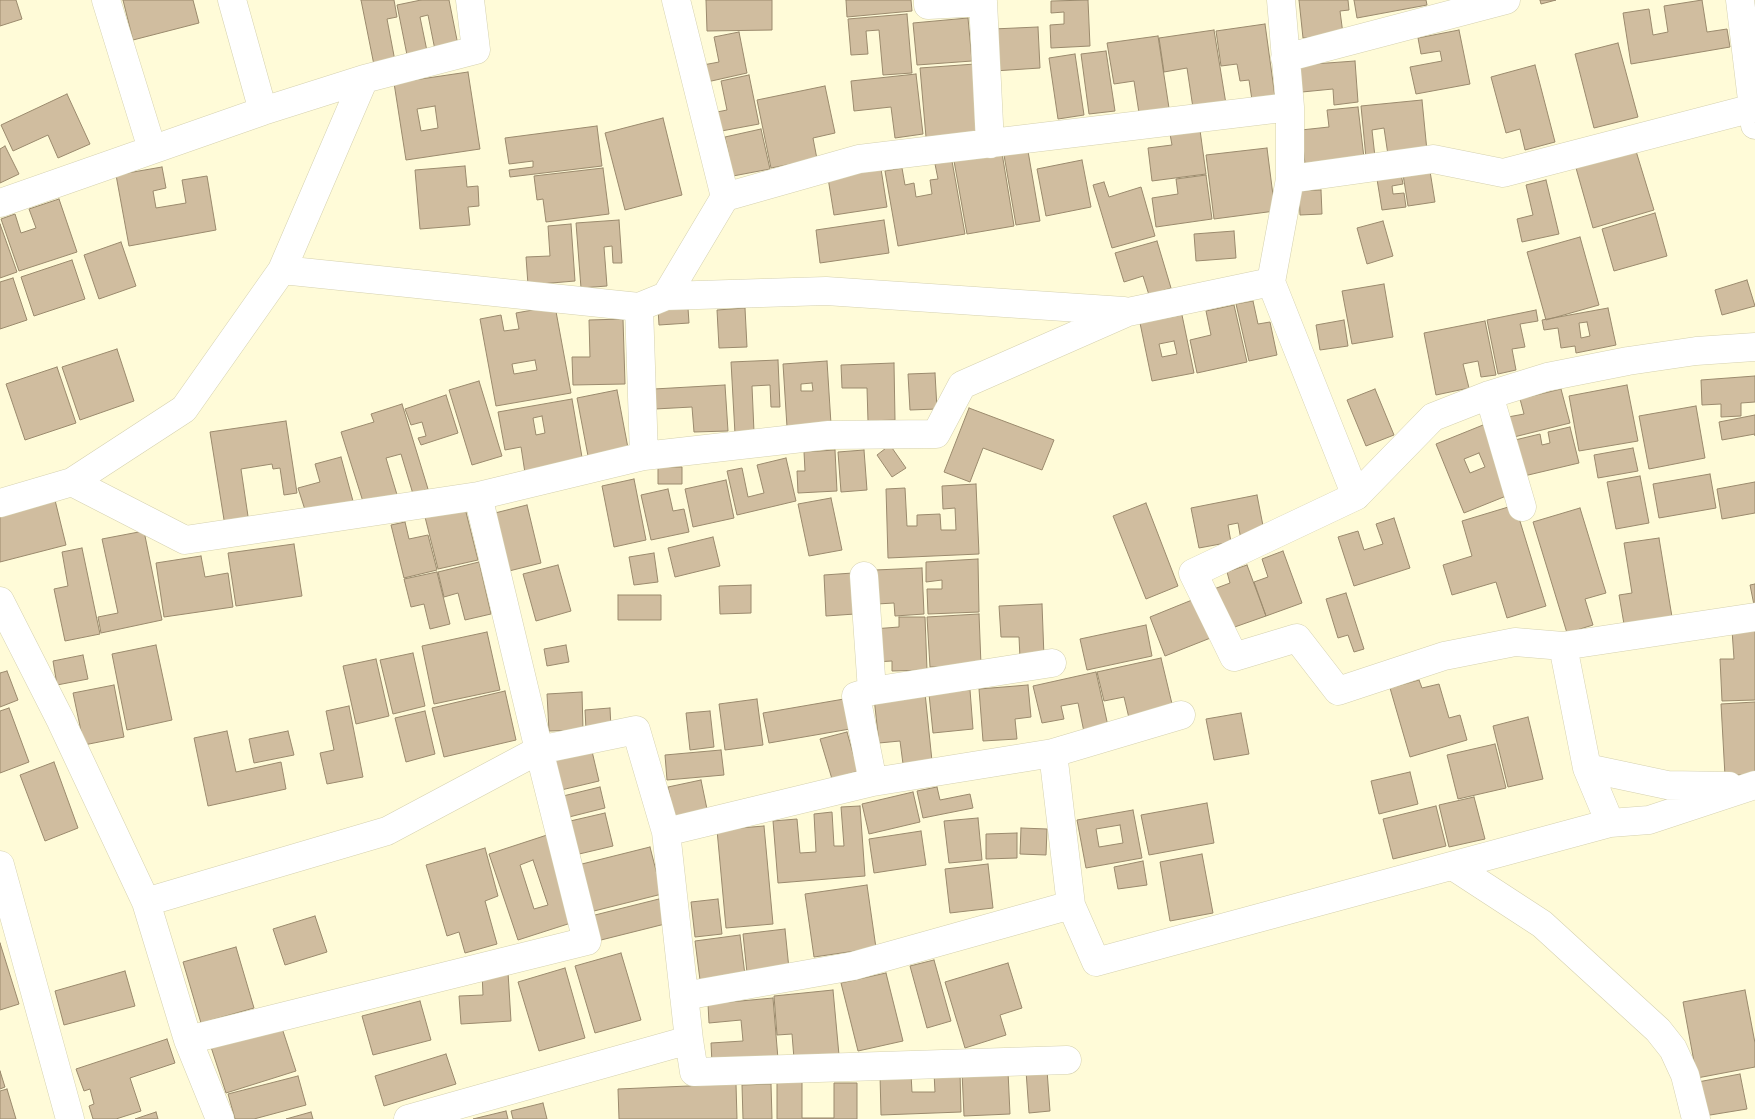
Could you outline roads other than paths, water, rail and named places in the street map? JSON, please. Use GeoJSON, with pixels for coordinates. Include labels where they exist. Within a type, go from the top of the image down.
{"type":"FeatureCollection","features":[{"type":"Feature","properties":{"kind":"street"},"geometry":{"type":"LineString","coordinates":[[106,0],[152,149]]}},
{"type":"Feature","properties":{"kind":"street"},"geometry":{"type":"LineString","coordinates":[[232,0],[263,111]]}},
{"type":"Feature","properties":{"kind":"street"},"geometry":{"type":"LineString","coordinates":[[0,203],[263,111],[364,79],[476,50],[470,0]]}},
{"type":"Feature","properties":{"kind":"street"},"geometry":{"type":"LineString","coordinates":[[676,0],[725,197]]}},
{"type":"Feature","properties":{"kind":"street"},"geometry":{"type":"LineString","coordinates":[[928,0],[928,5],[983,2],[990,144]]}},
{"type":"Feature","properties":{"kind":"street"},"geometry":{"type":"LineString","coordinates":[[1281,0],[1290,107],[1290,179],[1271,282],[1356,496]]}},
{"type":"Feature","properties":{"kind":"street"},"geometry":{"type":"LineString","coordinates":[[1285,58],[1506,0]]}},
{"type":"Feature","properties":{"kind":"street"},"geometry":{"type":"LineString","coordinates":[[1290,179],[1433,159],[1502,173],[1754,118],[1740,0]]}},
{"type":"Feature","properties":{"kind":"street"},"geometry":{"type":"LineString","coordinates":[[0,503],[72,482],[184,409],[282,270],[364,79]]}},
{"type":"Feature","properties":{"kind":"street"},"geometry":{"type":"LineString","coordinates":[[666,296],[725,197],[859,159],[1290,107]]}},
{"type":"Feature","properties":{"kind":"street"},"geometry":{"type":"LineString","coordinates":[[282,270],[639,307],[666,296],[826,291],[1128,312]]}},
{"type":"Feature","properties":{"kind":"street"},"geometry":{"type":"LineString","coordinates":[[72,482],[185,540],[478,496],[644,456],[829,435],[936,434],[962,386],[1128,312],[1271,282]]}},
{"type":"Feature","properties":{"kind":"street"},"geometry":{"type":"LineString","coordinates":[[639,307],[644,456]]}},
{"type":"Feature","properties":{"kind":"street"},"geometry":{"type":"LineString","coordinates":[[1755,346],[1628,361],[1547,377],[1489,395],[1433,417],[1356,496],[1193,574],[1234,657],[1297,638],[1338,691],[1444,656],[1515,642],[1563,646],[1755,618]]}},
{"type":"Feature","properties":{"kind":"street"},"geometry":{"type":"LineString","coordinates":[[1489,395],[1522,507]]}},
{"type":"Feature","properties":{"kind":"street"},"geometry":{"type":"LineString","coordinates":[[188,1040],[587,941],[478,496]]}},
{"type":"Feature","properties":{"kind":"street"},"geometry":{"type":"LineString","coordinates":[[864,576],[872,691]]}},
{"type":"Feature","properties":{"kind":"street"},"geometry":{"type":"LineString","coordinates":[[0,600],[61,721],[146,902],[188,1040],[220,1119]]}},
{"type":"Feature","properties":{"kind":"street"},"geometry":{"type":"LineString","coordinates":[[1563,646],[1587,768],[1610,824]]}},
{"type":"Feature","properties":{"kind":"street"},"geometry":{"type":"LineString","coordinates":[[873,782],[856,696],[872,691],[1052,662]]}},
{"type":"Feature","properties":{"kind":"street"},"geometry":{"type":"LineString","coordinates":[[666,832],[873,782],[1053,753],[1180,715]]}},
{"type":"Feature","properties":{"kind":"street"},"geometry":{"type":"LineString","coordinates":[[146,902],[387,831],[539,750],[636,730],[666,832],[694,1072],[1067,1060]]}},
{"type":"Feature","properties":{"kind":"street"},"geometry":{"type":"LineString","coordinates":[[1053,753],[1072,905],[1096,962],[1610,824],[1649,820],[1753,787]]}},
{"type":"Feature","properties":{"kind":"street"},"geometry":{"type":"LineString","coordinates":[[1587,768],[1667,785],[1753,787]]}},
{"type":"Feature","properties":{"kind":"street"},"geometry":{"type":"LineString","coordinates":[[0,864],[70,1119]]}},
{"type":"Feature","properties":{"kind":"street"},"geometry":{"type":"LineString","coordinates":[[1453,866],[1542,924],[1658,1030],[1673,1049],[1685,1075],[1696,1119]]}},
{"type":"Feature","properties":{"kind":"street"},"geometry":{"type":"LineString","coordinates":[[684,996],[853,966],[1072,905]]}},
{"type":"Feature","properties":{"kind":"street"},"geometry":{"type":"LineString","coordinates":[[408,1119],[689,1040]]}}]}
